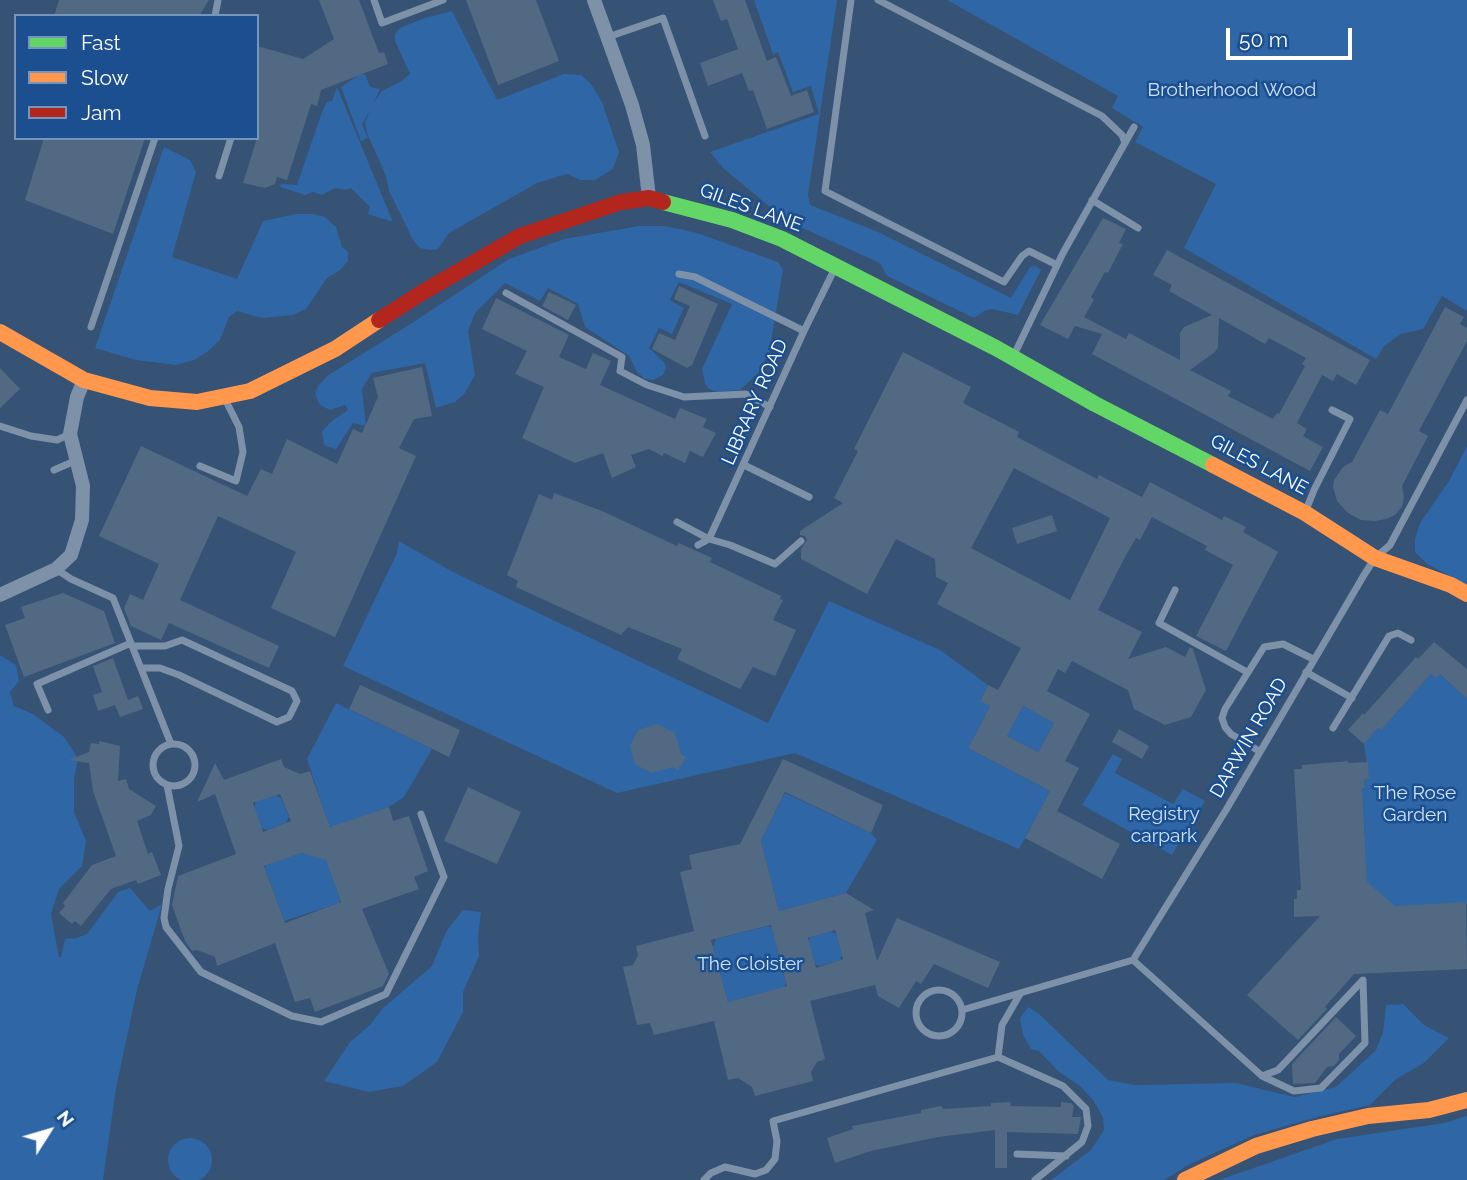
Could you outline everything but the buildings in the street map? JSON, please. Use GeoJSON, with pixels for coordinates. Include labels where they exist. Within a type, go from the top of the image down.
{"type":"FeatureCollection","features":[{"type":"Feature","properties":{"kind":"street"},"geometry":{"type":"LineString","coordinates":[[594,0],[643,145],[649,198]]}},
{"type":"Feature","properties":{"kind":"street","name":"GILES LANE"},"geometry":{"type":"LineString","coordinates":[[0,332],[85,380],[150,398],[197,402],[225,397],[250,391],[335,349],[423,292],[520,236],[621,202],[649,198],[748,226],[782,239],[1013,357],[1095,404],[1305,513],[1375,558],[1451,585],[1467,594]]}},
{"type":"Feature","properties":{"kind":"street"},"geometry":{"type":"LineString","coordinates":[[0,595],[56,569],[71,555],[82,520],[83,486],[70,434],[77,397],[85,380]]}},
{"type":"Feature","properties":{"kind":"street"},"geometry":{"type":"LineString","coordinates":[[1185,1180],[1256,1146],[1312,1129],[1368,1116],[1429,1110],[1467,1100]]}},
{"type":"Feature","properties":{"kind":"lane"},"geometry":{"type":"LineString","coordinates":[[374,0],[382,23],[443,0]]}},
{"type":"Feature","properties":{"kind":"lane"},"geometry":{"type":"LineString","coordinates":[[851,0],[825,191],[1004,282],[1022,256],[1030,251],[1057,265]]}},
{"type":"Feature","properties":{"kind":"lane"},"geometry":{"type":"LineString","coordinates":[[878,0],[1102,116],[1122,135],[1125,143]]}},
{"type":"Feature","properties":{"kind":"lane"},"geometry":{"type":"LineString","coordinates":[[608,37],[663,18],[705,136]]}},
{"type":"Feature","properties":{"kind":"lane"},"geometry":{"type":"LineString","coordinates":[[1013,357],[1057,265],[1134,127]]}},
{"type":"Feature","properties":{"kind":"lane"},"geometry":{"type":"LineString","coordinates":[[91,327],[154,140]]}},
{"type":"Feature","properties":{"kind":"lane"},"geometry":{"type":"LineString","coordinates":[[219,176],[230,140]]}},
{"type":"Feature","properties":{"kind":"lane"},"geometry":{"type":"LineString","coordinates":[[1092,200],[1138,228]]}},
{"type":"Feature","properties":{"kind":"lane","name":"LIBRARY ROAD"},"geometry":{"type":"LineString","coordinates":[[709,539],[836,267]]}},
{"type":"Feature","properties":{"kind":"lane"},"geometry":{"type":"LineString","coordinates":[[679,274],[695,277],[804,331]]}},
{"type":"Feature","properties":{"kind":"lane"},"geometry":{"type":"LineString","coordinates":[[506,293],[622,357],[620,371],[647,385],[684,397],[746,394],[770,407]]}},
{"type":"Feature","properties":{"kind":"lane"},"geometry":{"type":"LineString","coordinates":[[200,466],[236,481],[243,452],[239,428],[225,397]]}},
{"type":"Feature","properties":{"kind":"lane","name":"DARWIN ROAD"},"geometry":{"type":"LineString","coordinates":[[1133,960],[1226,810],[1375,558],[1390,545],[1467,400]]}},
{"type":"Feature","properties":{"kind":"lane"},"geometry":{"type":"LineString","coordinates":[[1305,513],[1350,419],[1332,410]]}},
{"type":"Feature","properties":{"kind":"lane"},"geometry":{"type":"LineString","coordinates":[[0,426],[31,436],[57,440],[70,434]]}},
{"type":"Feature","properties":{"kind":"lane"},"geometry":{"type":"LineString","coordinates":[[54,470],[77,460]]}},
{"type":"Feature","properties":{"kind":"lane"},"geometry":{"type":"LineString","coordinates":[[744,465],[810,497]]}},
{"type":"Feature","properties":{"kind":"lane"},"geometry":{"type":"LineString","coordinates":[[677,522],[709,539],[775,564],[801,541]]}},
{"type":"Feature","properties":{"kind":"lane"},"geometry":{"type":"LineString","coordinates":[[698,545],[709,539]]}},
{"type":"Feature","properties":{"kind":"lane"},"geometry":{"type":"LineString","coordinates":[[56,569],[71,579],[113,598],[171,744]]}},
{"type":"Feature","properties":{"kind":"lane"},"geometry":{"type":"LineString","coordinates":[[1175,590],[1159,623],[1247,672]]}},
{"type":"Feature","properties":{"kind":"lane"},"geometry":{"type":"LineString","coordinates":[[1334,728],[1389,636],[1398,633],[1410,640]]}},
{"type":"Feature","properties":{"kind":"lane"},"geometry":{"type":"LineString","coordinates":[[48,710],[37,684],[131,645],[164,646],[182,640],[292,691],[297,701],[289,717],[276,722],[179,675],[160,668],[141,668]]}},
{"type":"Feature","properties":{"kind":"lane"},"geometry":{"type":"LineString","coordinates":[[1259,751],[1231,734],[1225,727],[1222,719],[1225,709],[1261,650],[1269,645],[1283,644],[1313,659]]}},
{"type":"Feature","properties":{"kind":"lane"},"geometry":{"type":"LineString","coordinates":[[1306,672],[1352,698]]}},
{"type":"Feature","properties":{"kind":"lane"},"geometry":{"type":"LineString","coordinates":[[171,744],[188,748],[195,759],[195,772],[187,783],[167,785],[155,774],[153,761],[159,750],[171,744]]}},
{"type":"Feature","properties":{"kind":"lane"},"geometry":{"type":"LineString","coordinates":[[167,785],[179,846],[167,889],[164,918],[166,928],[201,972],[292,1016],[321,1022],[386,994],[444,877],[421,814]]}},
{"type":"Feature","properties":{"kind":"lane"},"geometry":{"type":"LineString","coordinates":[[962,1010],[1133,960],[1262,1076],[1294,1091],[1321,1088],[1365,1043],[1363,979],[1278,1070],[1262,1076]]}},
{"type":"Feature","properties":{"kind":"lane"},"geometry":{"type":"LineString","coordinates":[[937,989],[959,999],[962,1010],[958,1027],[940,1036],[932,1035],[922,1028],[916,1012],[922,996],[937,989]]}},
{"type":"Feature","properties":{"kind":"lane"},"geometry":{"type":"LineString","coordinates":[[998,1057],[1002,1025],[1020,994]]}},
{"type":"Feature","properties":{"kind":"lane"},"geometry":{"type":"LineString","coordinates":[[704,1180],[711,1172],[725,1167],[755,1174],[766,1170],[775,1159],[773,1121],[998,1057],[1063,1086],[1086,1109],[1088,1126],[1082,1142],[1035,1180]]}},
{"type":"Feature","properties":{"kind":"lane"},"geometry":{"type":"LineString","coordinates":[[1017,1154],[1067,1156]]}},
{"type":"Feature","properties":{"kind":"green space"},"geometry":{"type":"Polygon","coordinates":[[[754,0],[837,0],[808,195],[810,205],[876,231],[1011,298],[1030,267],[1036,266],[1041,270],[1018,315],[992,309],[974,318],[887,276],[880,263],[787,221],[723,168],[710,152],[819,114],[811,86],[793,92],[778,52],[773,54],[754,0]]]}},
{"type":"Feature","properties":{"kind":"green space","name":"Brotherhood Wood"},"geometry":{"type":"Polygon","coordinates":[[[947,0],[1467,0],[1467,311],[1442,296],[1423,329],[1401,334],[1384,346],[1376,359],[1184,248],[1216,184],[1135,142],[1143,127],[1112,108],[1118,96],[947,0]]]}},
{"type":"Feature","properties":{"kind":"green space"},"geometry":{"type":"Polygon","coordinates":[[[452,11],[497,100],[564,74],[581,75],[591,84],[602,102],[619,152],[613,169],[595,180],[580,180],[567,174],[537,183],[449,233],[438,249],[430,250],[420,248],[413,240],[389,191],[386,176],[367,133],[365,122],[370,111],[362,124],[368,138],[361,141],[341,87],[365,74],[370,87],[380,89],[374,102],[382,91],[410,74],[395,41],[395,34],[400,28],[452,11]]]}},
{"type":"Feature","properties":{"kind":"green space"},"geometry":{"type":"Polygon","coordinates":[[[337,87],[393,222],[368,214],[370,207],[351,188],[335,188],[322,195],[313,192],[305,195],[280,187],[281,184],[297,185],[322,112],[327,102],[332,101],[337,87]]]}},
{"type":"Feature","properties":{"kind":"green space"},"geometry":{"type":"Polygon","coordinates":[[[164,147],[190,160],[196,172],[172,257],[237,279],[263,221],[296,214],[325,217],[336,227],[342,247],[348,252],[348,261],[327,278],[306,309],[293,315],[262,318],[237,311],[229,317],[220,340],[207,352],[194,360],[176,365],[136,360],[95,348],[164,147]]]}},
{"type":"Feature","properties":{"kind":"green space"},"geometry":{"type":"Polygon","coordinates":[[[639,226],[665,226],[697,233],[778,262],[783,270],[769,353],[759,372],[740,390],[717,392],[709,389],[705,384],[702,369],[732,304],[679,282],[670,300],[684,308],[672,334],[659,328],[649,348],[664,362],[666,368],[663,375],[653,380],[645,379],[637,372],[629,356],[585,327],[578,304],[548,288],[540,301],[505,283],[475,313],[468,331],[475,375],[465,393],[455,402],[436,408],[425,363],[372,373],[362,389],[366,426],[353,423],[336,449],[324,445],[322,431],[348,410],[345,405],[330,410],[320,405],[315,394],[327,376],[509,259],[564,239],[639,226]]]}},
{"type":"Feature","properties":{"kind":"green space"},"geometry":{"type":"Polygon","coordinates":[[[1467,446],[1467,585],[1427,564],[1415,552],[1415,539],[1420,523],[1449,481],[1467,446]]]}},
{"type":"Feature","properties":{"kind":"green space"},"geometry":{"type":"Polygon","coordinates":[[[399,541],[453,572],[768,723],[829,601],[940,650],[988,685],[980,700],[990,706],[968,748],[1050,791],[1019,849],[795,753],[617,793],[343,666],[397,553],[399,541]]]}},
{"type":"Feature","properties":{"kind":"green space"},"geometry":{"type":"Polygon","coordinates":[[[0,655],[16,665],[19,681],[10,692],[14,706],[33,714],[64,737],[78,758],[74,779],[74,812],[86,841],[82,866],[59,889],[51,914],[59,957],[65,939],[87,934],[118,892],[130,888],[150,911],[162,904],[137,990],[116,1088],[103,1180],[0,1180],[0,655]]]}},
{"type":"Feature","properties":{"kind":"green space","name":"The Rose Garden"},"geometry":{"type":"Polygon","coordinates":[[[1431,674],[1436,678],[1440,674],[1467,699],[1467,905],[1466,902],[1398,915],[1354,888],[1367,878],[1363,864],[1366,864],[1366,857],[1356,857],[1365,848],[1361,834],[1365,834],[1353,789],[1365,788],[1364,780],[1369,779],[1364,744],[1378,728],[1381,730],[1431,674]]]}},
{"type":"Feature","properties":{"kind":"green space"},"geometry":{"type":"Polygon","coordinates":[[[336,703],[432,749],[404,797],[389,807],[332,827],[329,825],[307,759],[336,703]]]}},
{"type":"Feature","properties":{"kind":"green space"},"geometry":{"type":"Polygon","coordinates":[[[1023,706],[1054,723],[1038,752],[1007,736],[1023,706]]]}},
{"type":"Feature","properties":{"kind":"green space","name":"Registry carpark"},"geometry":{"type":"Polygon","coordinates":[[[1113,754],[1122,759],[1115,773],[1173,804],[1183,789],[1205,801],[1172,855],[1082,805],[1113,754]]]}},
{"type":"Feature","properties":{"kind":"green space"},"geometry":{"type":"Polygon","coordinates":[[[785,793],[871,833],[877,840],[846,893],[779,911],[761,841],[785,793]]]}},
{"type":"Feature","properties":{"kind":"green space"},"geometry":{"type":"Polygon","coordinates":[[[276,795],[281,798],[289,817],[286,823],[268,830],[261,828],[254,808],[256,802],[276,795]]]}},
{"type":"Feature","properties":{"kind":"green space"},"geometry":{"type":"Polygon","coordinates":[[[317,848],[323,850],[339,903],[284,921],[266,865],[317,848]]]}},
{"type":"Feature","properties":{"kind":"green space"},"geometry":{"type":"Polygon","coordinates":[[[463,910],[481,912],[479,956],[463,992],[463,1012],[437,1062],[403,1086],[369,1092],[324,1081],[350,1042],[370,1025],[383,1008],[432,966],[447,930],[463,910]]]}},
{"type":"Feature","properties":{"kind":"green space","name":"The Cloister"},"geometry":{"type":"Polygon","coordinates":[[[768,926],[772,928],[786,983],[784,987],[728,1002],[713,947],[716,939],[768,926]]]}},
{"type":"Feature","properties":{"kind":"green space"},"geometry":{"type":"Polygon","coordinates":[[[831,931],[836,934],[842,955],[840,960],[820,966],[815,964],[808,941],[811,937],[831,931]]]}},
{"type":"Feature","properties":{"kind":"green space"},"geometry":{"type":"Polygon","coordinates":[[[1403,1004],[1424,1025],[1449,1038],[1424,1063],[1396,1079],[1370,1105],[1254,1135],[1192,1163],[1164,1180],[1051,1180],[1091,1150],[1104,1130],[1103,1118],[1094,1101],[1080,1086],[1058,1071],[1039,1051],[1031,1049],[1023,1035],[1020,1018],[1028,1007],[1038,1013],[1108,1080],[1135,1085],[1236,1083],[1295,1097],[1336,1087],[1376,1050],[1383,1032],[1386,1005],[1403,1004]]]}},
{"type":"Feature","properties":{"kind":"green space"},"geometry":{"type":"Polygon","coordinates":[[[1467,1116],[1467,1180],[1219,1180],[1337,1139],[1444,1123],[1467,1116]]]}},
{"type":"Feature","properties":{"kind":"green space"},"geometry":{"type":"Polygon","coordinates":[[[182,1140],[198,1140],[210,1152],[210,1168],[198,1180],[182,1180],[170,1168],[170,1152],[182,1140]]]}},
{"type":"Feature","properties":{"kind":"traffic: fast"},"geometry":{"type":"LineString","coordinates":[[663,202],[732,220],[782,239],[996,348],[1095,404],[1213,465]]}},
{"type":"Feature","properties":{"kind":"traffic: slow"},"geometry":{"type":"LineString","coordinates":[[0,332],[84,380],[150,398],[197,402],[250,391],[335,349],[379,320]]}},
{"type":"Feature","properties":{"kind":"traffic: slow"},"geometry":{"type":"LineString","coordinates":[[1213,465],[1305,513],[1375,558],[1451,585],[1467,594]]}},
{"type":"Feature","properties":{"kind":"traffic: slow"},"geometry":{"type":"LineString","coordinates":[[1185,1180],[1256,1146],[1312,1129],[1368,1116],[1429,1110],[1467,1100]]}},
{"type":"Feature","properties":{"kind":"traffic: jam"},"geometry":{"type":"LineString","coordinates":[[379,320],[520,236],[621,202],[649,198],[663,202]]}}]}
